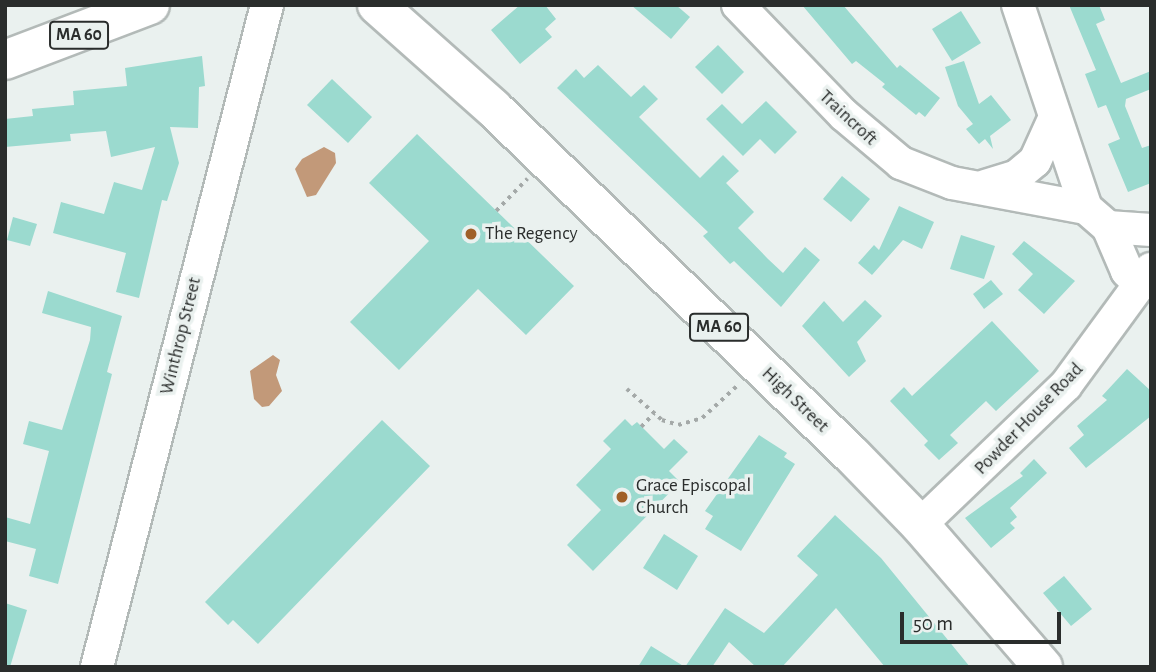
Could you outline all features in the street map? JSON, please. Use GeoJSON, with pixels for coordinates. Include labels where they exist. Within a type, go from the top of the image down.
{"type":"FeatureCollection","features":[{"type":"Feature","properties":{"kind":"main road","name":"MA 60"},"geometry":{"type":"LineString","coordinates":[[5,60],[150,5]]}},
{"type":"Feature","properties":{"kind":"main road","name":"High Street"},"geometry":{"type":"LineString","coordinates":[[377,5],[493,108],[920,525],[1043,667]]}},
{"type":"Feature","properties":{"kind":"street","name":"Winthrop Street"},"geometry":{"type":"LineString","coordinates":[[97,667],[267,5]]}},
{"type":"Feature","properties":{"kind":"street","name":"Traincroft"},"geometry":{"type":"LineString","coordinates":[[738,5],[884,151],[934,178],[985,186],[1151,230]]}},
{"type":"Feature","properties":{"kind":"street"},"geometry":{"type":"LineString","coordinates":[[1018,5],[1055,117],[1097,217],[1127,271],[1145,277]]}},
{"type":"Feature","properties":{"kind":"street","name":"Traincroft"},"geometry":{"type":"LineString","coordinates":[[985,186],[1017,176],[1035,161],[1055,117]]}},
{"type":"Feature","properties":{"kind":"street","name":"Powder House Road"},"geometry":{"type":"LineString","coordinates":[[920,525],[1059,392],[1145,277]]}},
{"type":"Feature","properties":{"kind":"path"},"geometry":{"type":"LineString","coordinates":[[496,211],[531,175]]}},
{"type":"Feature","properties":{"kind":"path"},"geometry":{"type":"LineString","coordinates":[[627,389],[654,414],[672,424],[696,421],[759,365]]}},
{"type":"Feature","properties":{"kind":"path"},"geometry":{"type":"LineString","coordinates":[[641,426],[654,414]]}},
{"type":"Feature","properties":{"kind":"shaded area"},"geometry":{"type":"Polygon","coordinates":[[[324,147],[335,153],[336,163],[316,195],[307,197],[295,169],[302,159],[324,147]]]}},
{"type":"Feature","properties":{"kind":"shaded area"},"geometry":{"type":"Polygon","coordinates":[[[273,355],[280,360],[276,375],[282,391],[269,406],[262,407],[254,399],[250,371],[273,355]]]}},
{"type":"Feature","properties":{"kind":"building"},"geometry":{"type":"Polygon","coordinates":[[[520,5],[545,5],[556,19],[545,29],[552,37],[520,64],[491,30],[520,5]]]}},
{"type":"Feature","properties":{"kind":"building"},"geometry":{"type":"Polygon","coordinates":[[[631,5],[676,5],[690,17],[671,39],[631,5]]]}},
{"type":"Feature","properties":{"kind":"building"},"geometry":{"type":"Polygon","coordinates":[[[802,5],[843,5],[897,68],[900,65],[940,98],[925,117],[919,112],[916,115],[882,87],[885,84],[856,61],[852,64],[802,5]]]}},
{"type":"Feature","properties":{"kind":"building"},"geometry":{"type":"Polygon","coordinates":[[[1069,5],[1099,5],[1105,20],[1096,24],[1121,83],[1151,71],[1151,89],[1126,99],[1125,106],[1142,148],[1151,145],[1151,183],[1128,192],[1108,144],[1120,139],[1106,105],[1098,108],[1085,74],[1096,70],[1069,5]]]}},
{"type":"Feature","properties":{"kind":"building"},"geometry":{"type":"Polygon","coordinates":[[[961,11],[981,43],[952,61],[932,29],[961,11]]]}},
{"type":"Feature","properties":{"kind":"building"},"geometry":{"type":"Polygon","coordinates":[[[718,45],[744,72],[722,94],[695,67],[718,45]]]}},
{"type":"Feature","properties":{"kind":"building"},"geometry":{"type":"Polygon","coordinates":[[[202,56],[205,86],[199,87],[198,128],[170,127],[179,163],[167,201],[162,200],[139,298],[116,292],[126,253],[53,233],[61,202],[104,214],[114,182],[142,190],[155,147],[111,157],[106,131],[70,134],[71,141],[5,147],[5,119],[33,116],[32,109],[74,105],[73,91],[127,86],[125,68],[202,56]]]}},
{"type":"Feature","properties":{"kind":"building"},"geometry":{"type":"Polygon","coordinates":[[[964,61],[979,104],[991,95],[1011,120],[990,136],[993,149],[985,139],[979,144],[966,129],[973,124],[958,106],[945,67],[964,61]]]}},
{"type":"Feature","properties":{"kind":"building"},"geometry":{"type":"Polygon","coordinates":[[[598,65],[631,97],[644,85],[658,99],[639,117],[700,178],[723,155],[739,171],[726,183],[754,212],[738,228],[783,273],[805,247],[820,260],[781,307],[734,261],[730,264],[703,236],[708,232],[557,88],[576,69],[584,78],[598,65]]]}},
{"type":"Feature","properties":{"kind":"building"},"geometry":{"type":"Polygon","coordinates":[[[332,79],[372,117],[348,143],[307,105],[332,79]]]}},
{"type":"Feature","properties":{"kind":"building"},"geometry":{"type":"Polygon","coordinates":[[[766,101],[797,132],[775,154],[760,139],[743,156],[706,119],[722,104],[742,124],[766,101]]]}},
{"type":"Feature","properties":{"kind":"building","name":"The Regency"},"geometry":{"type":"Polygon","coordinates":[[[417,134],[574,286],[526,335],[478,289],[399,370],[350,322],[429,241],[369,183],[417,134]]]}},
{"type":"Feature","properties":{"kind":"building"},"geometry":{"type":"Polygon","coordinates":[[[842,176],[870,199],[851,222],[823,199],[842,176]]]}},
{"type":"Feature","properties":{"kind":"building"},"geometry":{"type":"Polygon","coordinates":[[[899,206],[934,222],[922,249],[903,240],[872,275],[858,263],[874,245],[879,250],[899,206]]]}},
{"type":"Feature","properties":{"kind":"building"},"geometry":{"type":"Polygon","coordinates":[[[13,217],[37,224],[30,246],[7,240],[13,217]]]}},
{"type":"Feature","properties":{"kind":"building"},"geometry":{"type":"Polygon","coordinates":[[[961,235],[995,246],[984,279],[950,269],[961,235]]]}},
{"type":"Feature","properties":{"kind":"building"},"geometry":{"type":"Polygon","coordinates":[[[1024,241],[1075,281],[1044,314],[1018,290],[1033,274],[1012,254],[1024,241]]]}},
{"type":"Feature","properties":{"kind":"building"},"geometry":{"type":"Polygon","coordinates":[[[991,280],[1003,294],[984,309],[973,294],[991,280]]]}},
{"type":"Feature","properties":{"kind":"building"},"geometry":{"type":"Polygon","coordinates":[[[48,291],[122,316],[107,372],[112,374],[58,584],[29,576],[36,549],[5,541],[5,517],[30,524],[49,451],[23,444],[29,421],[62,430],[90,340],[91,327],[42,313],[48,291]]]}},
{"type":"Feature","properties":{"kind":"building"},"geometry":{"type":"Polygon","coordinates":[[[865,300],[882,316],[857,342],[866,361],[849,377],[802,326],[824,301],[843,322],[865,300]]]}},
{"type":"Feature","properties":{"kind":"building"},"geometry":{"type":"Polygon","coordinates":[[[992,321],[1039,371],[996,411],[986,401],[950,435],[958,443],[939,460],[924,445],[928,441],[890,401],[904,387],[912,396],[992,321]]]}},
{"type":"Feature","properties":{"kind":"building"},"geometry":{"type":"Polygon","coordinates":[[[1127,369],[1151,391],[1151,416],[1086,468],[1069,448],[1084,435],[1077,426],[1107,400],[1102,396],[1127,369]]]}},
{"type":"Feature","properties":{"kind":"building","name":"Grace Episcopal Church"},"geometry":{"type":"Polygon","coordinates":[[[625,419],[632,426],[637,422],[664,449],[674,439],[688,452],[669,471],[680,482],[593,571],[567,545],[601,510],[576,485],[611,449],[603,441],[625,419]]]}},
{"type":"Feature","properties":{"kind":"building"},"geometry":{"type":"Polygon","coordinates":[[[382,420],[430,466],[258,644],[233,620],[228,625],[205,602],[382,420]]]}},
{"type":"Feature","properties":{"kind":"building"},"geometry":{"type":"Polygon","coordinates":[[[759,435],[787,453],[784,457],[795,464],[741,551],[705,529],[713,516],[705,511],[759,435]]]}},
{"type":"Feature","properties":{"kind":"building"},"geometry":{"type":"Polygon","coordinates":[[[1034,459],[1047,473],[1010,508],[1017,517],[1010,523],[1015,528],[991,548],[965,518],[1023,476],[1020,473],[1034,459]]]}},
{"type":"Feature","properties":{"kind":"building"},"geometry":{"type":"Polygon","coordinates":[[[835,515],[881,558],[970,667],[885,667],[836,608],[782,667],[756,667],[729,642],[712,667],[685,667],[725,608],[764,633],[818,575],[797,556],[835,515]]]}},
{"type":"Feature","properties":{"kind":"building"},"geometry":{"type":"Polygon","coordinates":[[[664,534],[698,556],[677,590],[643,568],[664,534]]]}},
{"type":"Feature","properties":{"kind":"building"},"geometry":{"type":"Polygon","coordinates":[[[1064,576],[1092,609],[1071,626],[1043,593],[1064,576]]]}},
{"type":"Feature","properties":{"kind":"building"},"geometry":{"type":"Polygon","coordinates":[[[5,603],[27,610],[10,667],[5,666],[5,603]]]}},
{"type":"Feature","properties":{"kind":"building"},"geometry":{"type":"Polygon","coordinates":[[[651,646],[685,667],[638,667],[651,646]]]}},
{"type":"Feature","properties":{"kind":"place","name":"The Regency"},"geometry":{"type":"Point","coordinates":[471,234]}},
{"type":"Feature","properties":{"kind":"place","name":"Grace Episcopal Church"},"geometry":{"type":"Point","coordinates":[622,497]}}]}
